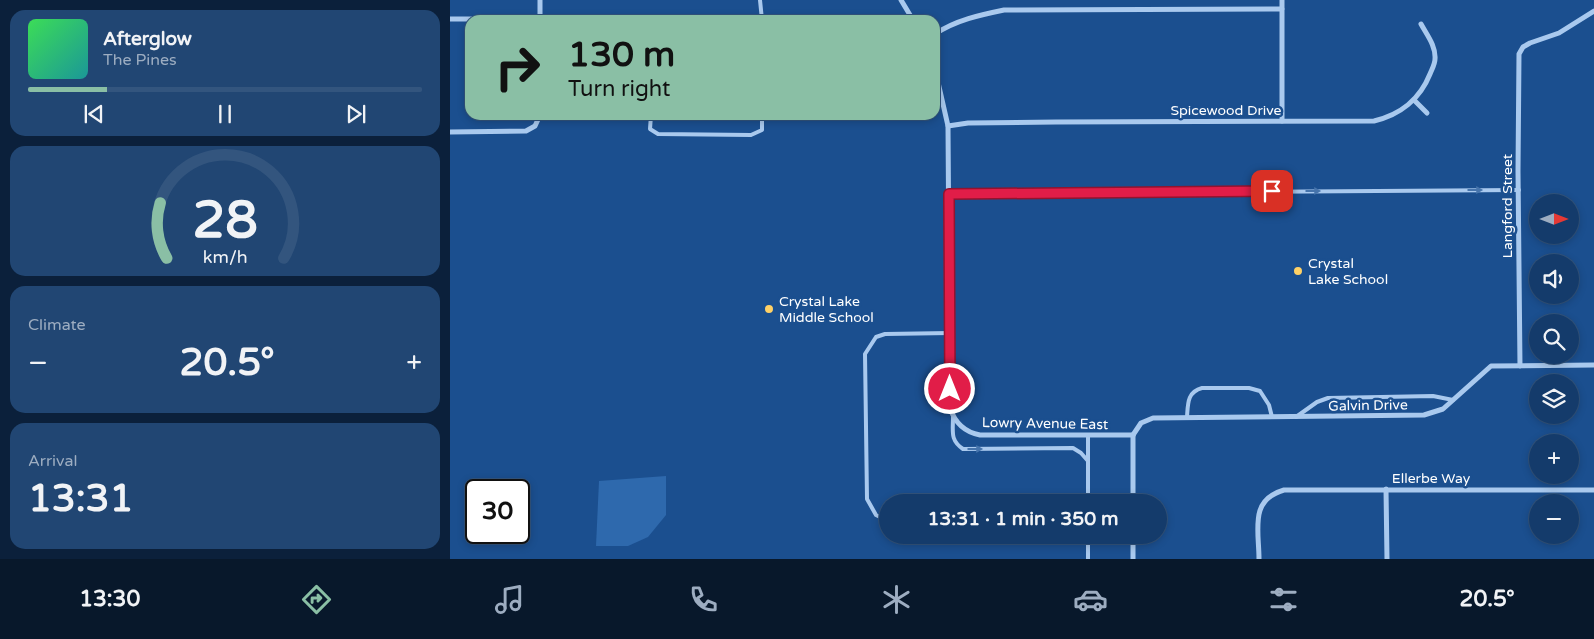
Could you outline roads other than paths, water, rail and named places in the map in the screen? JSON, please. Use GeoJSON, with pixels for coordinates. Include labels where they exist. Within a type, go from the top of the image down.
{"type":"FeatureCollection","features":[{"type":"Feature","properties":{"kind":"street"},"geometry":{"type":"LineString","coordinates":[[540,0],[540,15]]}},
{"type":"Feature","properties":{"kind":"street"},"geometry":{"type":"LineString","coordinates":[[901,0],[910,15]]}},
{"type":"Feature","properties":{"kind":"street"},"geometry":{"type":"LineString","coordinates":[[1282,0],[1282,121]]}},
{"type":"Feature","properties":{"kind":"street"},"geometry":{"type":"LineString","coordinates":[[940,31],[967,18],[1004,10],[1282,10]]}},
{"type":"Feature","properties":{"kind":"street","name":"Langford Street"},"geometry":{"type":"LineString","coordinates":[[1520,366],[1519,54],[1523,47],[1530,43],[1559,32],[1594,12]]}},
{"type":"Feature","properties":{"kind":"street"},"geometry":{"type":"LineString","coordinates":[[450,19],[465,19]]}},
{"type":"Feature","properties":{"kind":"street","name":"Spicewood Drive"},"geometry":{"type":"LineString","coordinates":[[948,126],[968,123],[1374,121],[1384,119],[1399,112],[1414,100],[1427,81],[1436,60],[1434,47],[1421,24]]}},
{"type":"Feature","properties":{"kind":"street"},"geometry":{"type":"LineString","coordinates":[[940,91],[948,126],[950,408],[953,417]]}},
{"type":"Feature","properties":{"kind":"street"},"geometry":{"type":"LineString","coordinates":[[1414,100],[1427,113]]}},
{"type":"Feature","properties":{"kind":"street"},"geometry":{"type":"LineString","coordinates":[[450,132],[526,131],[535,126],[538,120]]}},
{"type":"Feature","properties":{"kind":"street","name":"Galvin Drive"},"geometry":{"type":"LineString","coordinates":[[1133,435],[1141,424],[1153,418],[1424,415],[1443,409],[1490,366],[1594,365]]}},
{"type":"Feature","properties":{"kind":"street","name":"Lowry Avenue East"},"geometry":{"type":"LineString","coordinates":[[953,417],[959,426],[970,433],[980,435],[1133,435]]}},
{"type":"Feature","properties":{"kind":"street"},"geometry":{"type":"LineString","coordinates":[[1133,435],[1133,494]]}},
{"type":"Feature","properties":{"kind":"street"},"geometry":{"type":"LineString","coordinates":[[1386,489],[1387,559]]}},
{"type":"Feature","properties":{"kind":"street","name":"Ellerbe Way"},"geometry":{"type":"LineString","coordinates":[[1259,559],[1259,514],[1261,505],[1276,492],[1284,490],[1594,490]]}},
{"type":"Feature","properties":{"kind":"street"},"geometry":{"type":"LineString","coordinates":[[1133,544],[1133,559]]}},
{"type":"Feature","properties":{"kind":"lane"},"geometry":{"type":"LineString","coordinates":[[760,0],[762,15]]}},
{"type":"Feature","properties":{"kind":"lane"},"geometry":{"type":"LineString","coordinates":[[650,120],[650,129],[658,134],[751,135],[762,130],[762,120]]}},
{"type":"Feature","properties":{"kind":"lane"},"geometry":{"type":"LineString","coordinates":[[949,194],[1519,190]]}},
{"type":"Feature","properties":{"kind":"lane"},"geometry":{"type":"LineString","coordinates":[[879,516],[876,515],[867,499],[865,354],[876,337],[884,334],[950,333]]}},
{"type":"Feature","properties":{"kind":"lane"},"geometry":{"type":"LineString","coordinates":[[1188,418],[1188,403],[1191,394],[1195,390],[1202,388],[1249,388],[1260,391],[1269,405],[1272,417]]}},
{"type":"Feature","properties":{"kind":"lane"},"geometry":{"type":"LineString","coordinates":[[1296,417],[1317,402],[1328,398],[1433,396],[1453,400]]}},
{"type":"Feature","properties":{"kind":"lane"},"geometry":{"type":"LineString","coordinates":[[953,417],[952,436],[956,444],[963,449],[1073,448],[1088,461]]}},
{"type":"Feature","properties":{"kind":"lane"},"geometry":{"type":"LineString","coordinates":[[1088,435],[1088,494]]}},
{"type":"Feature","properties":{"kind":"lane"},"geometry":{"type":"LineString","coordinates":[[1088,544],[1088,559]]}},
{"type":"Feature","properties":{"kind":"place","name":"Crystal Lake School"},"geometry":{"type":"Point","coordinates":[1298,271]}},
{"type":"Feature","properties":{"kind":"place","name":"Crystal Lake Middle School"},"geometry":{"type":"Point","coordinates":[769,309]}}]}
